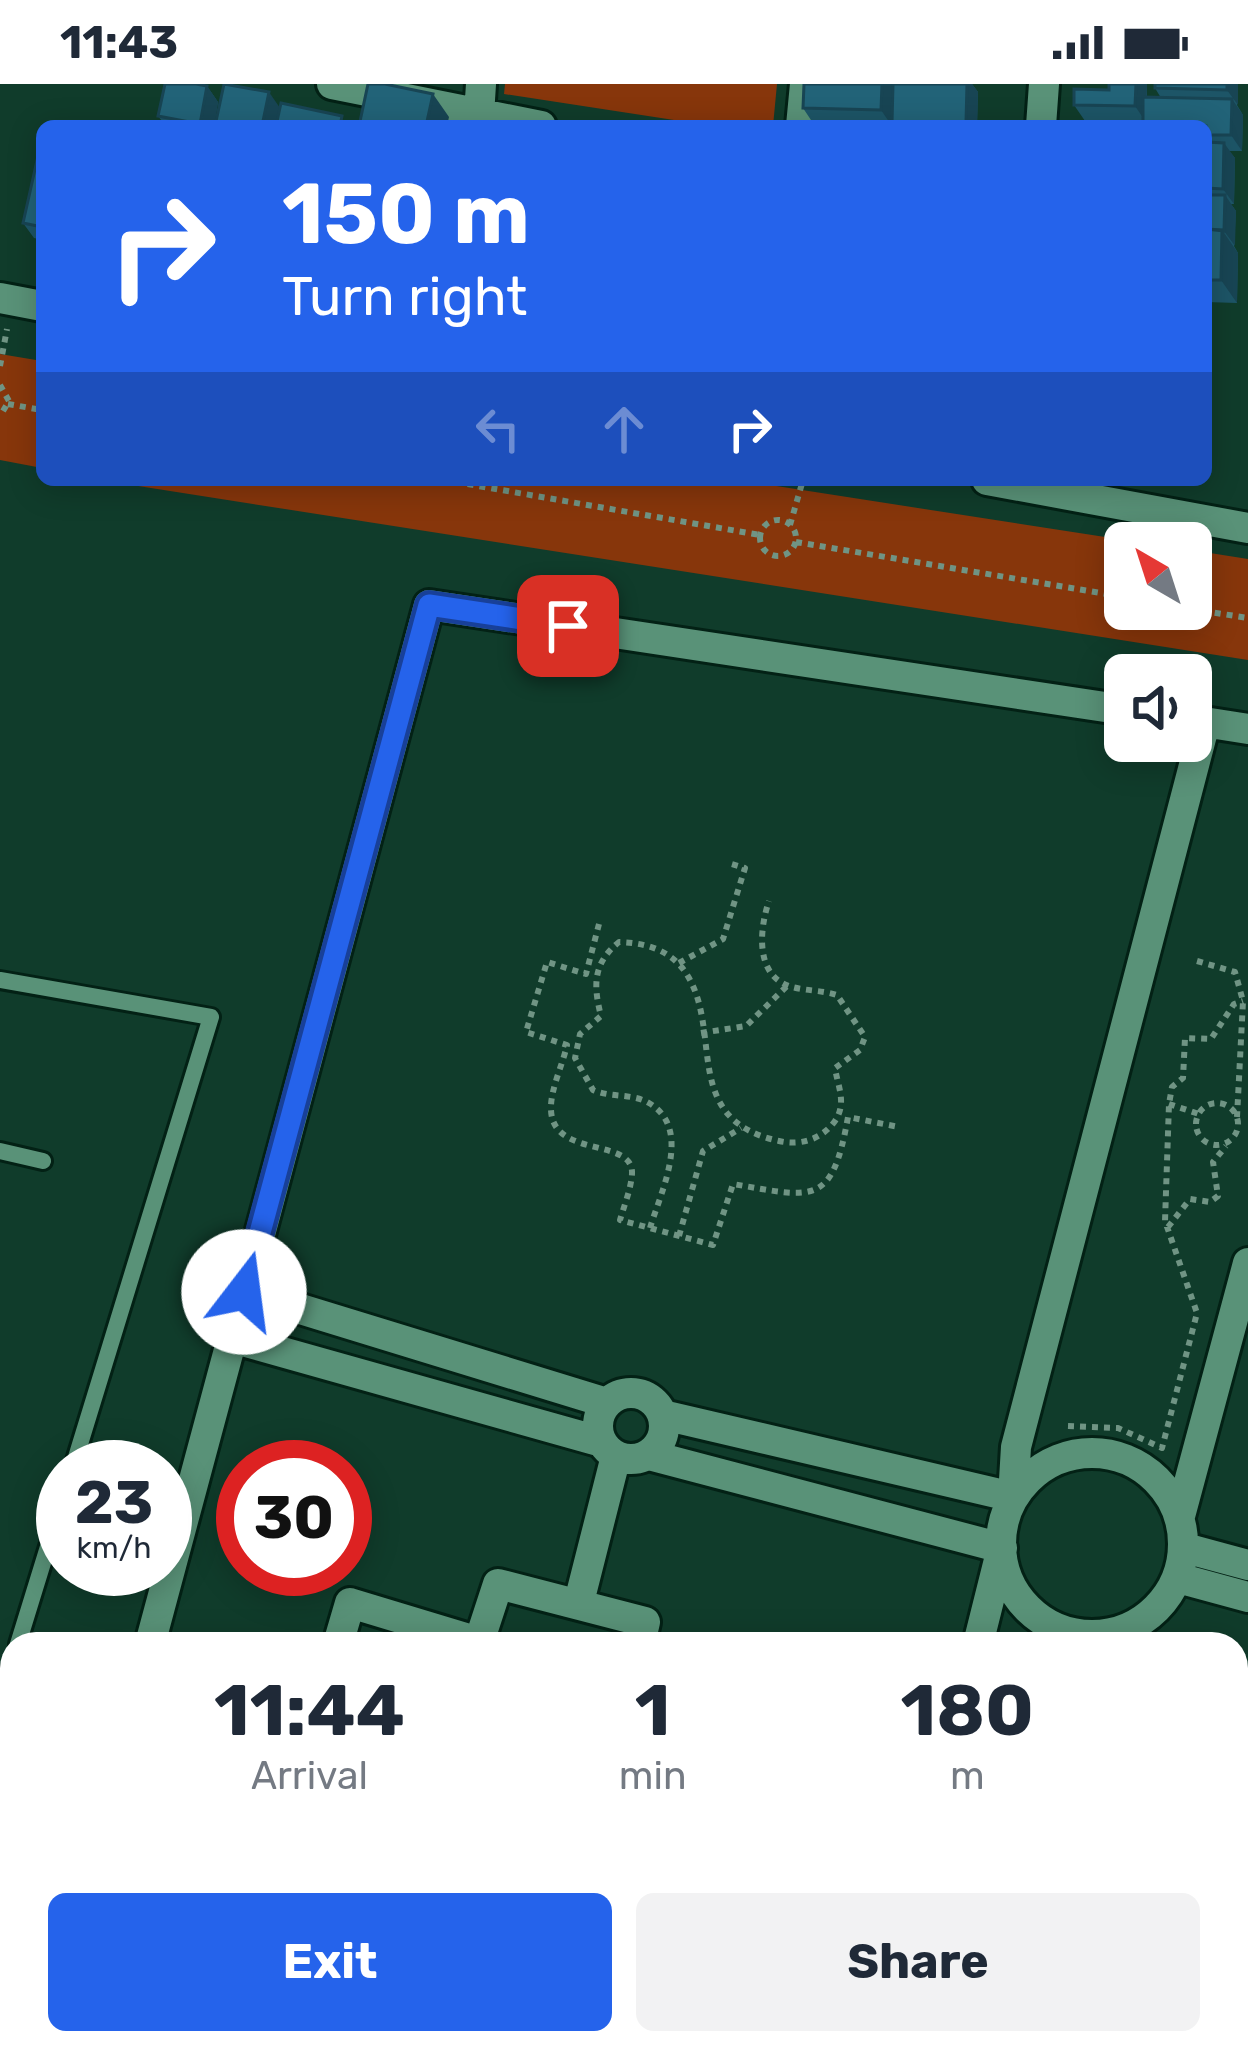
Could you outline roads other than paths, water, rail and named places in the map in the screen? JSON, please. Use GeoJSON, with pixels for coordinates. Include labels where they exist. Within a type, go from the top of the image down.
{"type":"FeatureCollection","features":[{"type":"Feature","properties":{"kind":"street"},"geometry":{"type":"LineString","coordinates":[[332,84],[480,100],[527,120]]}},
{"type":"Feature","properties":{"kind":"street"},"geometry":{"type":"LineString","coordinates":[[802,120],[805,84]]}},
{"type":"Feature","properties":{"kind":"street"},"geometry":{"type":"LineString","coordinates":[[1041,120],[1044,84]]}},
{"type":"Feature","properties":{"kind":"street"},"geometry":{"type":"LineString","coordinates":[[0,298],[36,305]]}},
{"type":"Feature","properties":{"kind":"street"},"geometry":{"type":"LineString","coordinates":[[1026,486],[1248,528]]}},
{"type":"Feature","properties":{"kind":"street"},"geometry":{"type":"LineString","coordinates":[[153,1632],[429,605],[1104,707]]}},
{"type":"Feature","properties":{"kind":"street"},"geometry":{"type":"LineString","coordinates":[[1212,724],[1248,729]]}},
{"type":"Feature","properties":{"kind":"street"},"geometry":{"type":"LineString","coordinates":[[1013,1498],[1016,1447],[1188,762]]}},
{"type":"Feature","properties":{"kind":"street"},"geometry":{"type":"LineString","coordinates":[[1115,1632],[1136,1625],[1161,1605],[1181,1563],[1180,1516],[1248,1263]]}},
{"type":"Feature","properties":{"kind":"street"},"geometry":{"type":"LineString","coordinates":[[244,1292],[608,1403],[638,1394],[662,1414],[1013,1498]]}},
{"type":"Feature","properties":{"kind":"street"},"geometry":{"type":"LineString","coordinates":[[232,1338],[609,1449],[649,1454],[1002,1548]]}},
{"type":"Feature","properties":{"kind":"street"},"geometry":{"type":"LineString","coordinates":[[579,1602],[609,1449],[598,1421],[608,1403]]}},
{"type":"Feature","properties":{"kind":"street"},"geometry":{"type":"LineString","coordinates":[[649,1454],[663,1437],[662,1414]]}},
{"type":"Feature","properties":{"kind":"street"},"geometry":{"type":"LineString","coordinates":[[1067,1632],[1047,1624],[1024,1606],[1008,1582],[1002,1525],[1013,1498],[1031,1475],[1056,1459],[1113,1454],[1143,1466],[1166,1488],[1180,1516]]}},
{"type":"Feature","properties":{"kind":"street"},"geometry":{"type":"LineString","coordinates":[[981,1632],[1002,1548]]}},
{"type":"Feature","properties":{"kind":"street"},"geometry":{"type":"LineString","coordinates":[[1181,1563],[1248,1564]]}},
{"type":"Feature","properties":{"kind":"street"},"geometry":{"type":"LineString","coordinates":[[1181,1563],[1248,1597]]}},
{"type":"Feature","properties":{"kind":"street"},"geometry":{"type":"LineString","coordinates":[[482,1632],[498,1583],[645,1622],[643,1632]]}},
{"type":"Feature","properties":{"kind":"street"},"geometry":{"type":"LineString","coordinates":[[342,1632],[350,1603],[446,1632]]}},
{"type":"Feature","properties":{"kind":"lane"},"geometry":{"type":"LineString","coordinates":[[0,980],[211,1017],[81,1440]]}},
{"type":"Feature","properties":{"kind":"lane"},"geometry":{"type":"LineString","coordinates":[[0,1151],[43,1162]]}},
{"type":"Feature","properties":{"kind":"lane"},"geometry":{"type":"LineString","coordinates":[[22,1632],[36,1586]]}}]}
